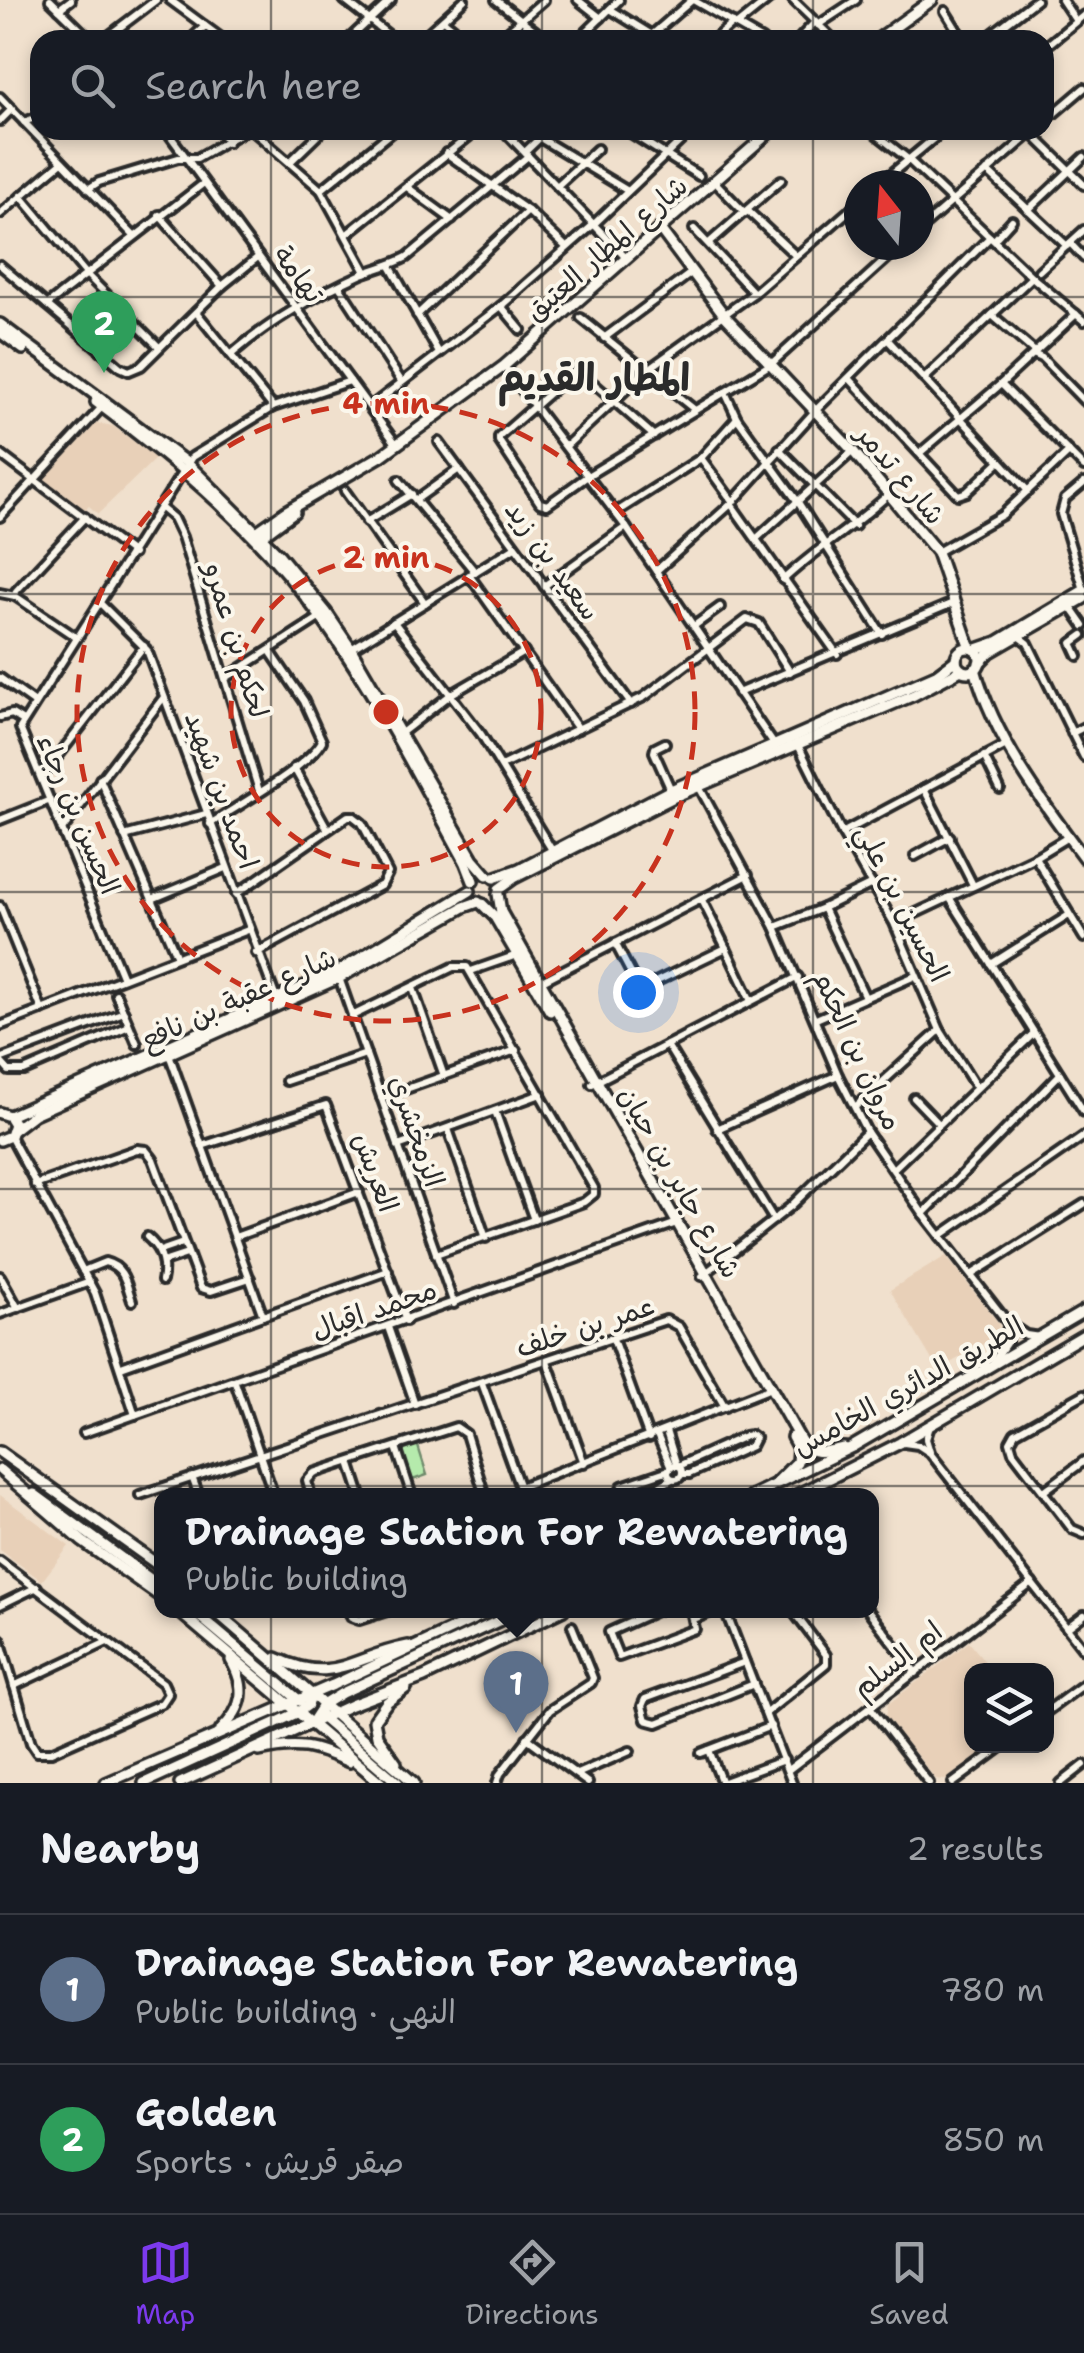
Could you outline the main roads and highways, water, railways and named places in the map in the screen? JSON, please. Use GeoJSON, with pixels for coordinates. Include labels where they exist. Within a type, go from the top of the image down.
{"type":"FeatureCollection","features":[{"type":"Feature","properties":{"kind":"place","name":"Golden"},"geometry":{"type":"Point","coordinates":[104,373]}},
{"type":"Feature","properties":{"kind":"place","name":"Drainage Station For Rewatering"},"geometry":{"type":"Point","coordinates":[516,1733]}},
{"type":"Feature","properties":{"kind":"district","name":"المطار القديم"},"geometry":{"type":"Point","coordinates":[594,377]}}]}
